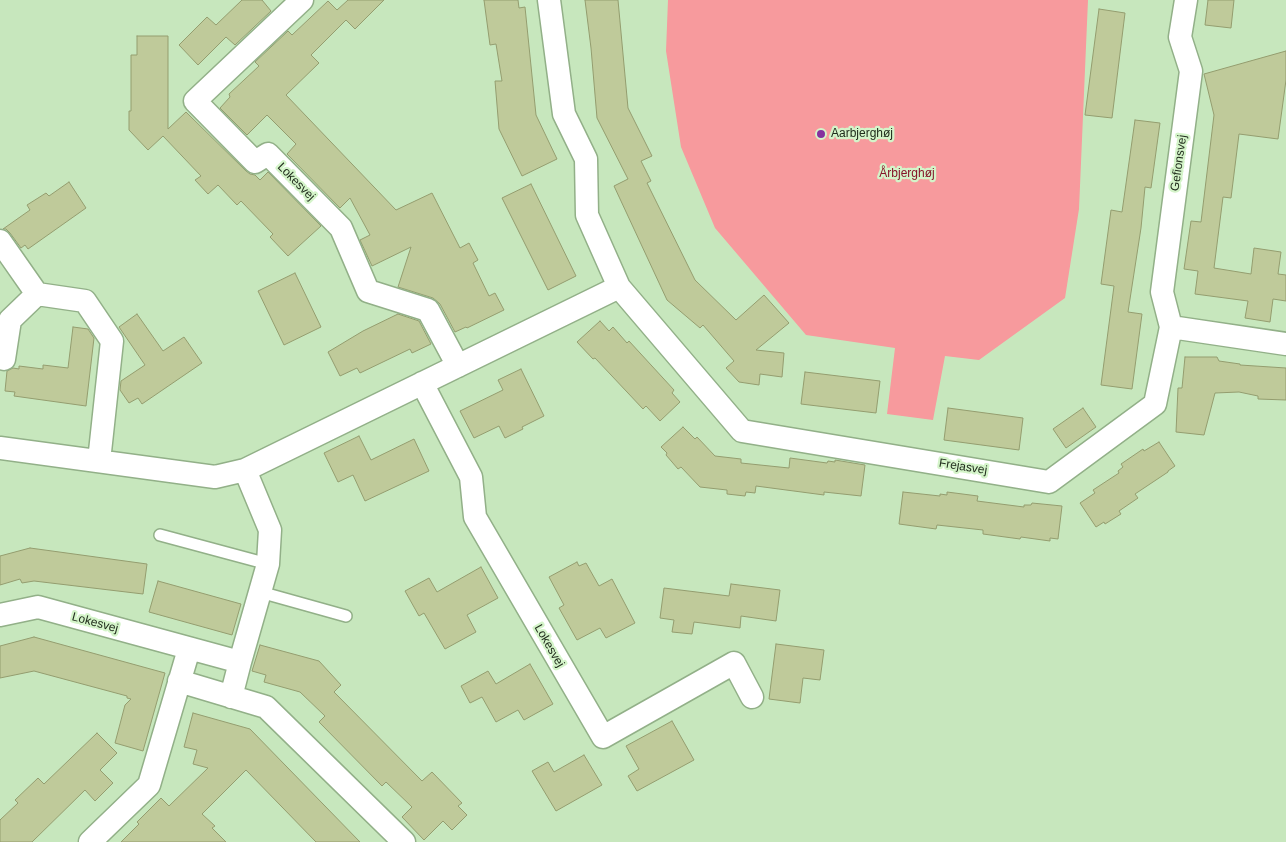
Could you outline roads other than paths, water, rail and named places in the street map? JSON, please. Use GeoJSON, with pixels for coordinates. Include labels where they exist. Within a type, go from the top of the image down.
{"type":"FeatureCollection","features":[{"type":"Feature","properties":{"kind":"street","name":"Lokesvej"},"geometry":{"type":"LineString","coordinates":[[302,0],[195,102],[255,162],[268,154],[341,228],[368,291],[428,310],[458,366]]}},
{"type":"Feature","properties":{"kind":"street"},"geometry":{"type":"LineString","coordinates":[[0,448],[215,477],[245,470],[619,287],[586,215],[586,159],[564,114],[548,0]]}},
{"type":"Feature","properties":{"kind":"street","name":"Gefionsvej"},"geometry":{"type":"LineString","coordinates":[[1171,327],[1162,292],[1191,71],[1180,37],[1186,0]]}},
{"type":"Feature","properties":{"kind":"street"},"geometry":{"type":"LineString","coordinates":[[0,241],[37,294],[86,301],[112,341],[99,461]]}},
{"type":"Feature","properties":{"kind":"street","name":"Frejasvej"},"geometry":{"type":"LineString","coordinates":[[619,287],[742,431],[1049,482],[1155,404],[1171,327]]}},
{"type":"Feature","properties":{"kind":"street"},"geometry":{"type":"LineString","coordinates":[[4,359],[10,320],[37,294]]}},
{"type":"Feature","properties":{"kind":"street"},"geometry":{"type":"LineString","coordinates":[[1171,327],[1286,344]]}},
{"type":"Feature","properties":{"kind":"street","name":"Lokesvej"},"geometry":{"type":"LineString","coordinates":[[422,383],[471,476],[475,517],[603,737],[734,663],[752,697]]}},
{"type":"Feature","properties":{"kind":"street"},"geometry":{"type":"LineString","coordinates":[[231,696],[268,564],[270,530],[245,470]]}},
{"type":"Feature","properties":{"kind":"street","name":"Lokesvej"},"geometry":{"type":"LineString","coordinates":[[0,615],[38,607],[240,662]]}},
{"type":"Feature","properties":{"kind":"street"},"geometry":{"type":"LineString","coordinates":[[90,842],[149,785],[189,649]]}},
{"type":"Feature","properties":{"kind":"street"},"geometry":{"type":"LineString","coordinates":[[180,681],[266,707],[396,839]]}},
{"type":"Feature","properties":{"kind":"lane"},"geometry":{"type":"LineString","coordinates":[[160,535],[268,564]]}},
{"type":"Feature","properties":{"kind":"lane"},"geometry":{"type":"LineString","coordinates":[[260,592],[346,616]]}},
{"type":"Feature","properties":{"kind":"place","name":"Aarbjerghøj"},"geometry":{"type":"Point","coordinates":[821,134]}},
{"type":"Feature","properties":{"kind":"park label","name":"Årbjerghøj"},"geometry":{"type":"Point","coordinates":[907,174]}}]}
